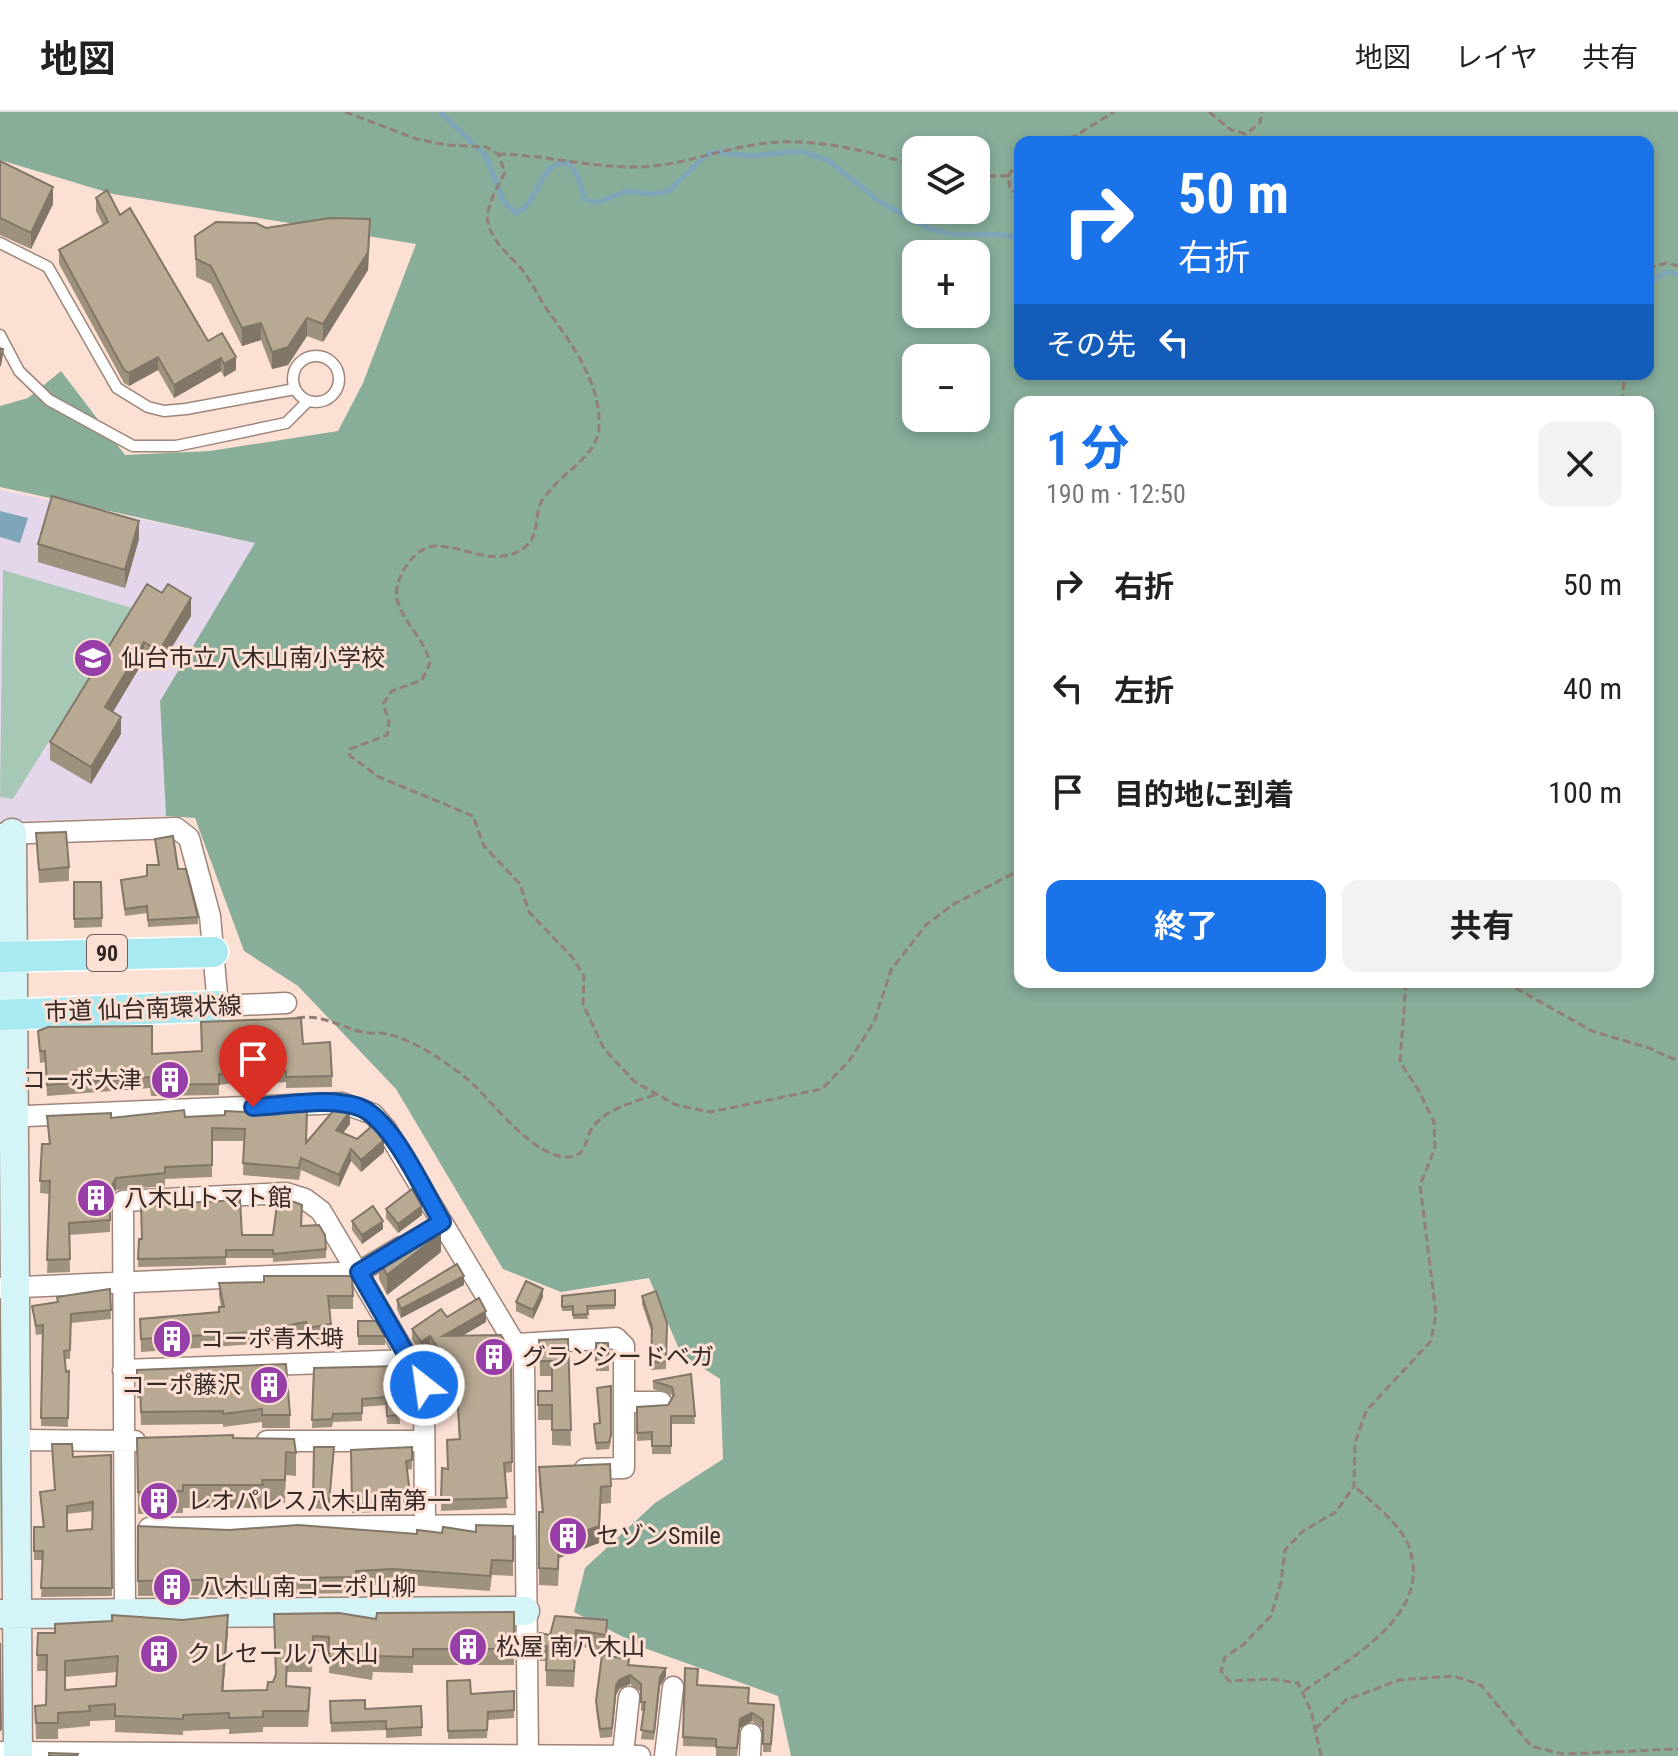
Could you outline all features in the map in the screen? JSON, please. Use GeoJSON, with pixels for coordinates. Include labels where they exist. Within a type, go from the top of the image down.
{"type":"FeatureCollection","features":[{"type":"Feature","properties":{"kind":"main road","name":"90"},"geometry":{"type":"LineString","coordinates":[[6,957],[213,952]]}},
{"type":"Feature","properties":{"kind":"main road","name":"市道 仙台南環状線"},"geometry":{"type":"LineString","coordinates":[[7,1014],[218,1006]]}},
{"type":"Feature","properties":{"kind":"street"},"geometry":{"type":"LineString","coordinates":[[218,1006],[210,916],[189,838],[176,828],[6,833],[8,1375],[15,1440],[8,1614],[12,1754],[632,1755],[629,1697]]}},
{"type":"Feature","properties":{"kind":"street","name":"市道 仙台南環状線"},"geometry":{"type":"LineString","coordinates":[[218,1006],[288,1011]]}},
{"type":"Feature","properties":{"kind":"street"},"geometry":{"type":"LineString","coordinates":[[7,1116],[342,1103],[373,1114],[386,1129],[524,1359],[534,1469],[525,1525],[525,1611],[537,1754]]}},
{"type":"Feature","properties":{"kind":"street"},"geometry":{"type":"LineString","coordinates":[[125,1613],[123,1201],[286,1193],[305,1199],[321,1211],[424,1385],[425,1525]]}},
{"type":"Feature","properties":{"kind":"street"},"geometry":{"type":"LineString","coordinates":[[7,1288],[359,1272],[442,1222]]}},
{"type":"Feature","properties":{"kind":"street"},"geometry":{"type":"LineString","coordinates":[[517,1344],[616,1338],[624,1346],[624,1468],[568,1469]]}},
{"type":"Feature","properties":{"kind":"street"},"geometry":{"type":"LineString","coordinates":[[123,1370],[410,1360]]}},
{"type":"Feature","properties":{"kind":"street"},"geometry":{"type":"LineString","coordinates":[[624,1402],[661,1402]]}},
{"type":"Feature","properties":{"kind":"street"},"geometry":{"type":"LineString","coordinates":[[15,1440],[154,1441]]}},
{"type":"Feature","properties":{"kind":"street"},"geometry":{"type":"LineString","coordinates":[[249,1441],[423,1441]]}},
{"type":"Feature","properties":{"kind":"street"},"geometry":{"type":"LineString","coordinates":[[125,1528],[525,1525]]}},
{"type":"Feature","properties":{"kind":"street"},"geometry":{"type":"LineString","coordinates":[[8,1614],[525,1611]]}},
{"type":"Feature","properties":{"kind":"street"},"geometry":{"type":"LineString","coordinates":[[665,1756],[673,1687]]}},
{"type":"Feature","properties":{"kind":"street"},"geometry":{"type":"LineString","coordinates":[[750,1756],[751,1734]]}},
{"type":"Feature","properties":{"kind":"lane"},"geometry":{"type":"LineString","coordinates":[[0,243],[48,267],[117,388],[148,407],[164,411],[186,409],[295,389]]}},
{"type":"Feature","properties":{"kind":"lane"},"geometry":{"type":"LineString","coordinates":[[0,335],[19,371],[49,400],[133,446],[176,446],[286,423],[308,401]]}},
{"type":"Feature","properties":{"kind":"lane"},"geometry":{"type":"LineString","coordinates":[[321,356],[334,364],[339,378],[335,392],[323,401],[308,401],[295,389],[293,374],[300,361],[321,356]]}},
{"type":"Feature","properties":{"kind":"path"},"geometry":{"type":"LineString","coordinates":[[345,112],[417,139],[486,147],[498,154],[639,167],[685,163],[753,144],[796,141],[902,161]]}},
{"type":"Feature","properties":{"kind":"path"},"geometry":{"type":"LineString","coordinates":[[1075,136],[1114,112]]}},
{"type":"Feature","properties":{"kind":"path"},"geometry":{"type":"LineString","coordinates":[[1209,112],[1231,130],[1246,134],[1260,123],[1262,112]]}},
{"type":"Feature","properties":{"kind":"path"},"geometry":{"type":"LineString","coordinates":[[498,154],[505,172],[492,199],[488,221],[496,243],[522,269],[575,343],[595,398],[600,429],[589,453],[541,502],[536,532],[525,547],[502,556],[473,556],[435,546],[419,553],[402,572],[396,596],[407,622],[425,642],[430,663],[422,680],[392,691],[383,704],[389,721],[387,735],[350,749],[350,756],[379,777],[473,816],[484,846],[520,884],[529,912],[573,958],[584,976],[583,1004],[604,1049],[635,1082],[676,1105],[710,1112],[822,1089],[849,1061],[874,1022],[891,970],[926,925],[952,905],[1014,873]]}},
{"type":"Feature","properties":{"kind":"path"},"geometry":{"type":"LineString","coordinates":[[1014,168],[1008,176],[1010,189],[1014,191]]}},
{"type":"Feature","properties":{"kind":"path"},"geometry":{"type":"LineString","coordinates":[[990,176],[1008,176]]}},
{"type":"Feature","properties":{"kind":"path"},"geometry":{"type":"LineString","coordinates":[[1654,266],[1667,263],[1678,266]]}},
{"type":"Feature","properties":{"kind":"path"},"geometry":{"type":"LineString","coordinates":[[1321,1756],[1298,1683],[1270,1679],[1229,1681],[1221,1671],[1225,1657],[1271,1616],[1281,1582],[1285,1550],[1303,1531],[1336,1512],[1354,1486],[1355,1443],[1366,1411],[1431,1341],[1436,1314],[1420,1185],[1435,1148],[1434,1122],[1400,1062],[1406,988]]}},
{"type":"Feature","properties":{"kind":"path"},"geometry":{"type":"LineString","coordinates":[[1517,988],[1592,1031],[1649,1048],[1678,1061]]}},
{"type":"Feature","properties":{"kind":"path"},"geometry":{"type":"LineString","coordinates":[[1524,988],[1525,992]]}},
{"type":"Feature","properties":{"kind":"path"},"geometry":{"type":"LineString","coordinates":[[288,1011],[338,1021],[361,1032],[389,1034],[434,1055],[474,1084],[511,1124],[543,1148],[566,1157],[580,1154],[588,1145],[590,1130],[603,1116],[657,1094]]}},
{"type":"Feature","properties":{"kind":"path"},"geometry":{"type":"LineString","coordinates":[[1302,1692],[1371,1642],[1402,1611],[1414,1583],[1410,1549],[1395,1526],[1354,1486]]}},
{"type":"Feature","properties":{"kind":"path"},"geometry":{"type":"LineString","coordinates":[[1315,1729],[1346,1700],[1399,1680],[1454,1676],[1481,1685],[1531,1746],[1563,1754],[1678,1749]]}},
{"type":"Feature","properties":{"kind":"shaded area","name":"仙台市立八木山南小学校"},"geometry":{"type":"Polygon","coordinates":[[[0,490],[256,543],[160,701],[166,816],[0,822],[0,490]]]}},
{"type":"Feature","properties":{"kind":"green space"},"geometry":{"type":"Polygon","coordinates":[[[0,112],[1678,112],[1678,1756],[791,1756],[778,1696],[647,1649],[574,1612],[585,1568],[655,1503],[723,1459],[720,1379],[681,1354],[649,1278],[561,1292],[503,1269],[396,1089],[298,986],[244,951],[195,818],[166,816],[160,701],[255,543],[0,487],[0,406],[28,398],[61,371],[125,455],[210,451],[338,431],[363,383],[416,244],[113,194],[0,160],[0,112]]]}},
{"type":"Feature","properties":{"kind":"green space"},"geometry":{"type":"Polygon","coordinates":[[[3,570],[132,608],[13,799],[0,797],[3,570]]]}},
{"type":"Feature","properties":{"kind":"green space"},"geometry":{"type":"Polygon","coordinates":[[[0,1384],[2,1384],[0,1596],[0,1384]]]}},
{"type":"Feature","properties":{"kind":"water"},"geometry":{"type":"Polygon","coordinates":[[[0,511],[28,518],[20,543],[0,537],[0,511]]]}},
{"type":"Feature","properties":{"kind":"building"},"geometry":{"type":"Polygon","coordinates":[[[0,161],[53,187],[31,233],[0,218],[0,161]]]}},
{"type":"Feature","properties":{"kind":"building"},"geometry":{"type":"Polygon","coordinates":[[[107,190],[120,215],[130,208],[208,341],[222,333],[236,357],[224,364],[221,358],[174,385],[158,357],[129,373],[124,370],[59,250],[108,222],[96,198],[107,190]]]}},
{"type":"Feature","properties":{"kind":"building"},"geometry":{"type":"Polygon","coordinates":[[[330,218],[370,219],[368,252],[323,324],[307,318],[288,347],[272,352],[261,323],[242,328],[211,266],[196,259],[195,236],[216,222],[256,223],[266,228],[330,218]]]}},
{"type":"Feature","properties":{"kind":"building"},"geometry":{"type":"Polygon","coordinates":[[[52,496],[139,521],[125,570],[38,544],[52,496]]]}},
{"type":"Feature","properties":{"kind":"building"},"geometry":{"type":"Polygon","coordinates":[[[147,584],[162,593],[168,584],[191,598],[159,651],[144,642],[105,707],[121,717],[91,767],[50,742],[147,584]]]}},
{"type":"Feature","properties":{"kind":"building"},"geometry":{"type":"Polygon","coordinates":[[[66,832],[69,867],[39,870],[36,833],[66,832]]]}},
{"type":"Feature","properties":{"kind":"building"},"geometry":{"type":"Polygon","coordinates":[[[173,836],[178,869],[186,869],[198,917],[148,920],[147,906],[125,909],[121,880],[147,876],[147,865],[159,865],[155,839],[173,836]]]}},
{"type":"Feature","properties":{"kind":"building"},"geometry":{"type":"Polygon","coordinates":[[[74,882],[101,882],[102,918],[74,919],[74,882]]]}},
{"type":"Feature","properties":{"kind":"building"},"geometry":{"type":"Polygon","coordinates":[[[301,1018],[303,1044],[330,1042],[332,1076],[286,1077],[286,1071],[254,1074],[253,1070],[219,1074],[219,1084],[151,1085],[150,1077],[47,1085],[45,1051],[40,1051],[38,1031],[48,1027],[152,1026],[152,1054],[202,1051],[201,1022],[301,1018]]]}},
{"type":"Feature","properties":{"kind":"building"},"geometry":{"type":"Polygon","coordinates":[[[339,1104],[350,1111],[336,1130],[357,1139],[372,1126],[384,1140],[361,1160],[351,1149],[339,1175],[301,1158],[299,1168],[243,1163],[245,1129],[212,1128],[212,1165],[165,1167],[165,1173],[116,1178],[110,1189],[110,1220],[69,1223],[70,1259],[47,1260],[50,1181],[40,1181],[42,1144],[50,1144],[47,1116],[111,1113],[111,1118],[184,1110],[185,1117],[225,1115],[225,1111],[247,1112],[247,1107],[307,1110],[306,1143],[339,1104]]]}},
{"type":"Feature","properties":{"kind":"building"},"geometry":{"type":"Polygon","coordinates":[[[412,1189],[422,1206],[398,1224],[386,1209],[412,1189]]]}},
{"type":"Feature","properties":{"kind":"building"},"geometry":{"type":"Polygon","coordinates":[[[278,1198],[302,1205],[301,1226],[319,1225],[325,1235],[326,1249],[273,1254],[273,1250],[226,1250],[226,1257],[138,1259],[139,1239],[142,1239],[141,1205],[240,1200],[242,1235],[273,1235],[278,1198]]]}},
{"type":"Feature","properties":{"kind":"building"},"geometry":{"type":"Polygon","coordinates":[[[373,1206],[383,1221],[362,1235],[352,1221],[373,1206]]]}},
{"type":"Feature","properties":{"kind":"building"},"geometry":{"type":"Polygon","coordinates":[[[433,1223],[441,1233],[387,1275],[379,1260],[433,1223]]]}},
{"type":"Feature","properties":{"kind":"building"},"geometry":{"type":"Polygon","coordinates":[[[457,1264],[464,1276],[401,1309],[397,1300],[457,1264]]]}},
{"type":"Feature","properties":{"kind":"building"},"geometry":{"type":"Polygon","coordinates":[[[264,1276],[352,1276],[353,1296],[328,1296],[331,1324],[307,1328],[306,1322],[255,1332],[141,1339],[140,1319],[219,1312],[219,1307],[224,1307],[219,1283],[264,1282],[264,1276]]]}},
{"type":"Feature","properties":{"kind":"building"},"geometry":{"type":"Polygon","coordinates":[[[526,1281],[543,1289],[533,1310],[516,1302],[526,1281]]]}},
{"type":"Feature","properties":{"kind":"building"},"geometry":{"type":"Polygon","coordinates":[[[110,1289],[111,1310],[71,1314],[70,1350],[64,1351],[66,1372],[69,1371],[68,1418],[41,1418],[43,1325],[36,1326],[32,1306],[58,1302],[57,1297],[110,1289]]]}},
{"type":"Feature","properties":{"kind":"building"},"geometry":{"type":"Polygon","coordinates":[[[615,1290],[615,1305],[587,1306],[588,1314],[573,1315],[573,1306],[562,1307],[562,1296],[615,1290]]]}},
{"type":"Feature","properties":{"kind":"building"},"geometry":{"type":"Polygon","coordinates":[[[656,1291],[667,1323],[666,1361],[651,1362],[652,1327],[642,1296],[656,1291]]]}},
{"type":"Feature","properties":{"kind":"building"},"geometry":{"type":"Polygon","coordinates":[[[479,1298],[486,1311],[443,1336],[501,1335],[511,1352],[512,1462],[504,1463],[507,1498],[441,1500],[442,1468],[448,1469],[447,1440],[460,1439],[457,1393],[437,1394],[437,1377],[455,1375],[430,1336],[421,1342],[412,1329],[441,1309],[447,1317],[479,1298]]]}},
{"type":"Feature","properties":{"kind":"building"},"geometry":{"type":"Polygon","coordinates":[[[358,1321],[376,1321],[385,1336],[358,1336],[358,1321]]]}},
{"type":"Feature","properties":{"kind":"building"},"geometry":{"type":"Polygon","coordinates":[[[568,1339],[571,1430],[552,1430],[552,1405],[538,1405],[538,1391],[552,1391],[552,1361],[540,1361],[539,1340],[568,1339]]]}},
{"type":"Feature","properties":{"kind":"building"},"geometry":{"type":"Polygon","coordinates":[[[596,1343],[608,1343],[609,1362],[596,1362],[596,1343]]]}},
{"type":"Feature","properties":{"kind":"building"},"geometry":{"type":"Polygon","coordinates":[[[286,1364],[290,1415],[262,1415],[262,1409],[223,1414],[223,1411],[141,1412],[137,1370],[286,1364]]]}},
{"type":"Feature","properties":{"kind":"building"},"geometry":{"type":"Polygon","coordinates":[[[402,1366],[410,1379],[411,1392],[399,1393],[400,1415],[387,1416],[386,1397],[362,1399],[362,1413],[333,1414],[332,1419],[312,1420],[314,1368],[402,1366]]]}},
{"type":"Feature","properties":{"kind":"building"},"geometry":{"type":"Polygon","coordinates":[[[691,1374],[695,1416],[671,1416],[671,1446],[652,1446],[652,1432],[637,1433],[637,1407],[668,1405],[674,1395],[672,1387],[653,1381],[691,1374]]]}},
{"type":"Feature","properties":{"kind":"building"},"geometry":{"type":"Polygon","coordinates":[[[611,1386],[611,1435],[609,1442],[596,1443],[594,1424],[600,1423],[597,1388],[611,1386]]]}},
{"type":"Feature","properties":{"kind":"building"},"geometry":{"type":"Polygon","coordinates":[[[233,1435],[233,1438],[294,1439],[296,1453],[286,1452],[285,1480],[262,1480],[263,1485],[183,1485],[183,1491],[138,1492],[137,1438],[233,1435]]]}},
{"type":"Feature","properties":{"kind":"building"},"geometry":{"type":"Polygon","coordinates":[[[52,1444],[72,1444],[73,1457],[111,1455],[112,1588],[41,1588],[43,1551],[34,1551],[34,1527],[44,1527],[40,1492],[55,1490],[52,1444]],[[93,1502],[67,1506],[67,1531],[92,1529],[93,1502]]]}},
{"type":"Feature","properties":{"kind":"building"},"geometry":{"type":"Polygon","coordinates":[[[314,1447],[334,1447],[329,1502],[313,1501],[314,1447]]]}},
{"type":"Feature","properties":{"kind":"building"},"geometry":{"type":"Polygon","coordinates":[[[412,1447],[412,1460],[406,1461],[411,1502],[352,1504],[351,1450],[412,1447]]]}},
{"type":"Feature","properties":{"kind":"building"},"geometry":{"type":"Polygon","coordinates":[[[610,1464],[611,1486],[601,1487],[599,1526],[559,1540],[558,1569],[539,1568],[539,1512],[543,1512],[539,1467],[610,1464]]]}},
{"type":"Feature","properties":{"kind":"building"},"geometry":{"type":"Polygon","coordinates":[[[298,1525],[417,1534],[417,1530],[442,1533],[443,1527],[476,1532],[476,1525],[513,1526],[513,1561],[492,1560],[490,1576],[393,1569],[356,1571],[356,1577],[138,1581],[138,1526],[229,1530],[298,1525]]]}},
{"type":"Feature","properties":{"kind":"building"},"geometry":{"type":"Polygon","coordinates":[[[514,1612],[514,1649],[413,1649],[413,1657],[373,1656],[372,1664],[329,1657],[329,1637],[313,1636],[312,1656],[287,1657],[286,1686],[310,1688],[308,1711],[263,1711],[263,1717],[229,1718],[229,1713],[183,1715],[183,1719],[115,1716],[115,1704],[89,1706],[90,1711],[58,1713],[58,1723],[36,1723],[35,1706],[46,1705],[47,1655],[37,1655],[38,1633],[55,1633],[55,1624],[112,1621],[112,1615],[183,1620],[228,1615],[222,1691],[267,1690],[268,1682],[273,1682],[276,1674],[274,1614],[339,1613],[376,1619],[377,1613],[514,1612]],[[118,1656],[65,1661],[65,1690],[116,1686],[118,1656]]]}},
{"type":"Feature","properties":{"kind":"building"},"geometry":{"type":"Polygon","coordinates":[[[555,1616],[607,1620],[606,1635],[576,1630],[574,1671],[546,1670],[547,1646],[540,1645],[540,1633],[550,1635],[555,1616]]]}},
{"type":"Feature","properties":{"kind":"building"},"geometry":{"type":"Polygon","coordinates":[[[0,1643],[1,1729],[0,1730],[0,1643]]]}},
{"type":"Feature","properties":{"kind":"building"},"geometry":{"type":"Polygon","coordinates":[[[602,1655],[629,1659],[628,1665],[666,1668],[660,1677],[654,1732],[641,1730],[645,1702],[641,1702],[641,1684],[630,1675],[619,1680],[616,1686],[612,1728],[600,1729],[596,1701],[602,1655]]]}},
{"type":"Feature","properties":{"kind":"building"},"geometry":{"type":"Polygon","coordinates":[[[685,1668],[698,1669],[697,1685],[749,1688],[748,1703],[774,1705],[771,1744],[763,1744],[763,1720],[752,1713],[740,1719],[737,1748],[716,1747],[716,1739],[683,1737],[685,1668]]]}},
{"type":"Feature","properties":{"kind":"building"},"geometry":{"type":"Polygon","coordinates":[[[470,1680],[471,1694],[514,1691],[514,1710],[488,1712],[487,1730],[448,1731],[447,1681],[470,1680]]]}},
{"type":"Feature","properties":{"kind":"building"},"geometry":{"type":"Polygon","coordinates":[[[365,1700],[365,1709],[421,1706],[422,1727],[386,1729],[386,1721],[331,1723],[330,1701],[365,1700]]]}},
{"type":"Feature","properties":{"kind":"building"},"geometry":{"type":"Polygon","coordinates":[[[49,1753],[78,1754],[49,1756],[49,1753]]]}},
{"type":"Feature","properties":{"kind":"waterway"},"geometry":{"type":"LineString","coordinates":[[440,112],[486,156],[503,200],[515,213],[524,208],[545,175],[558,164],[569,163],[578,177],[585,199],[597,203],[627,191],[651,194],[669,191],[704,157],[715,152],[751,156],[801,151],[829,161],[879,201],[928,228],[950,234],[1014,238]]}},
{"type":"Feature","properties":{"kind":"waterway"},"geometry":{"type":"LineString","coordinates":[[1654,279],[1667,272],[1678,274]]}},
{"type":"Feature","properties":{"kind":"place","name":"仙台市立八木山南小学校"},"geometry":{"type":"Point","coordinates":[93,658]}},
{"type":"Feature","properties":{"kind":"place","name":"コーポ大津"},"geometry":{"type":"Point","coordinates":[170,1080]}},
{"type":"Feature","properties":{"kind":"place","name":"八木山トマト館"},"geometry":{"type":"Point","coordinates":[96,1198]}},
{"type":"Feature","properties":{"kind":"place","name":"コーポ青木塒"},"geometry":{"type":"Point","coordinates":[172,1339]}},
{"type":"Feature","properties":{"kind":"place","name":"グランシードベガ"},"geometry":{"type":"Point","coordinates":[494,1357]}},
{"type":"Feature","properties":{"kind":"place","name":"コーポ藤沢"},"geometry":{"type":"Point","coordinates":[269,1385]}},
{"type":"Feature","properties":{"kind":"place","name":"レオパレス八木山南第一"},"geometry":{"type":"Point","coordinates":[159,1501]}},
{"type":"Feature","properties":{"kind":"place","name":"セゾンSmile"},"geometry":{"type":"Point","coordinates":[568,1536]}},
{"type":"Feature","properties":{"kind":"place","name":"八木山南コーポ山柳"},"geometry":{"type":"Point","coordinates":[172,1587]}},
{"type":"Feature","properties":{"kind":"place","name":"松屋 南八木山"},"geometry":{"type":"Point","coordinates":[468,1647]}},
{"type":"Feature","properties":{"kind":"place","name":"クレセール八木山"},"geometry":{"type":"Point","coordinates":[159,1654]}},
{"type":"Feature","properties":{"kind":"route"},"geometry":{"type":"LineString","coordinates":[[253,1107],[342,1103],[373,1114],[386,1129],[442,1222],[359,1272],[424,1385]]}}]}
